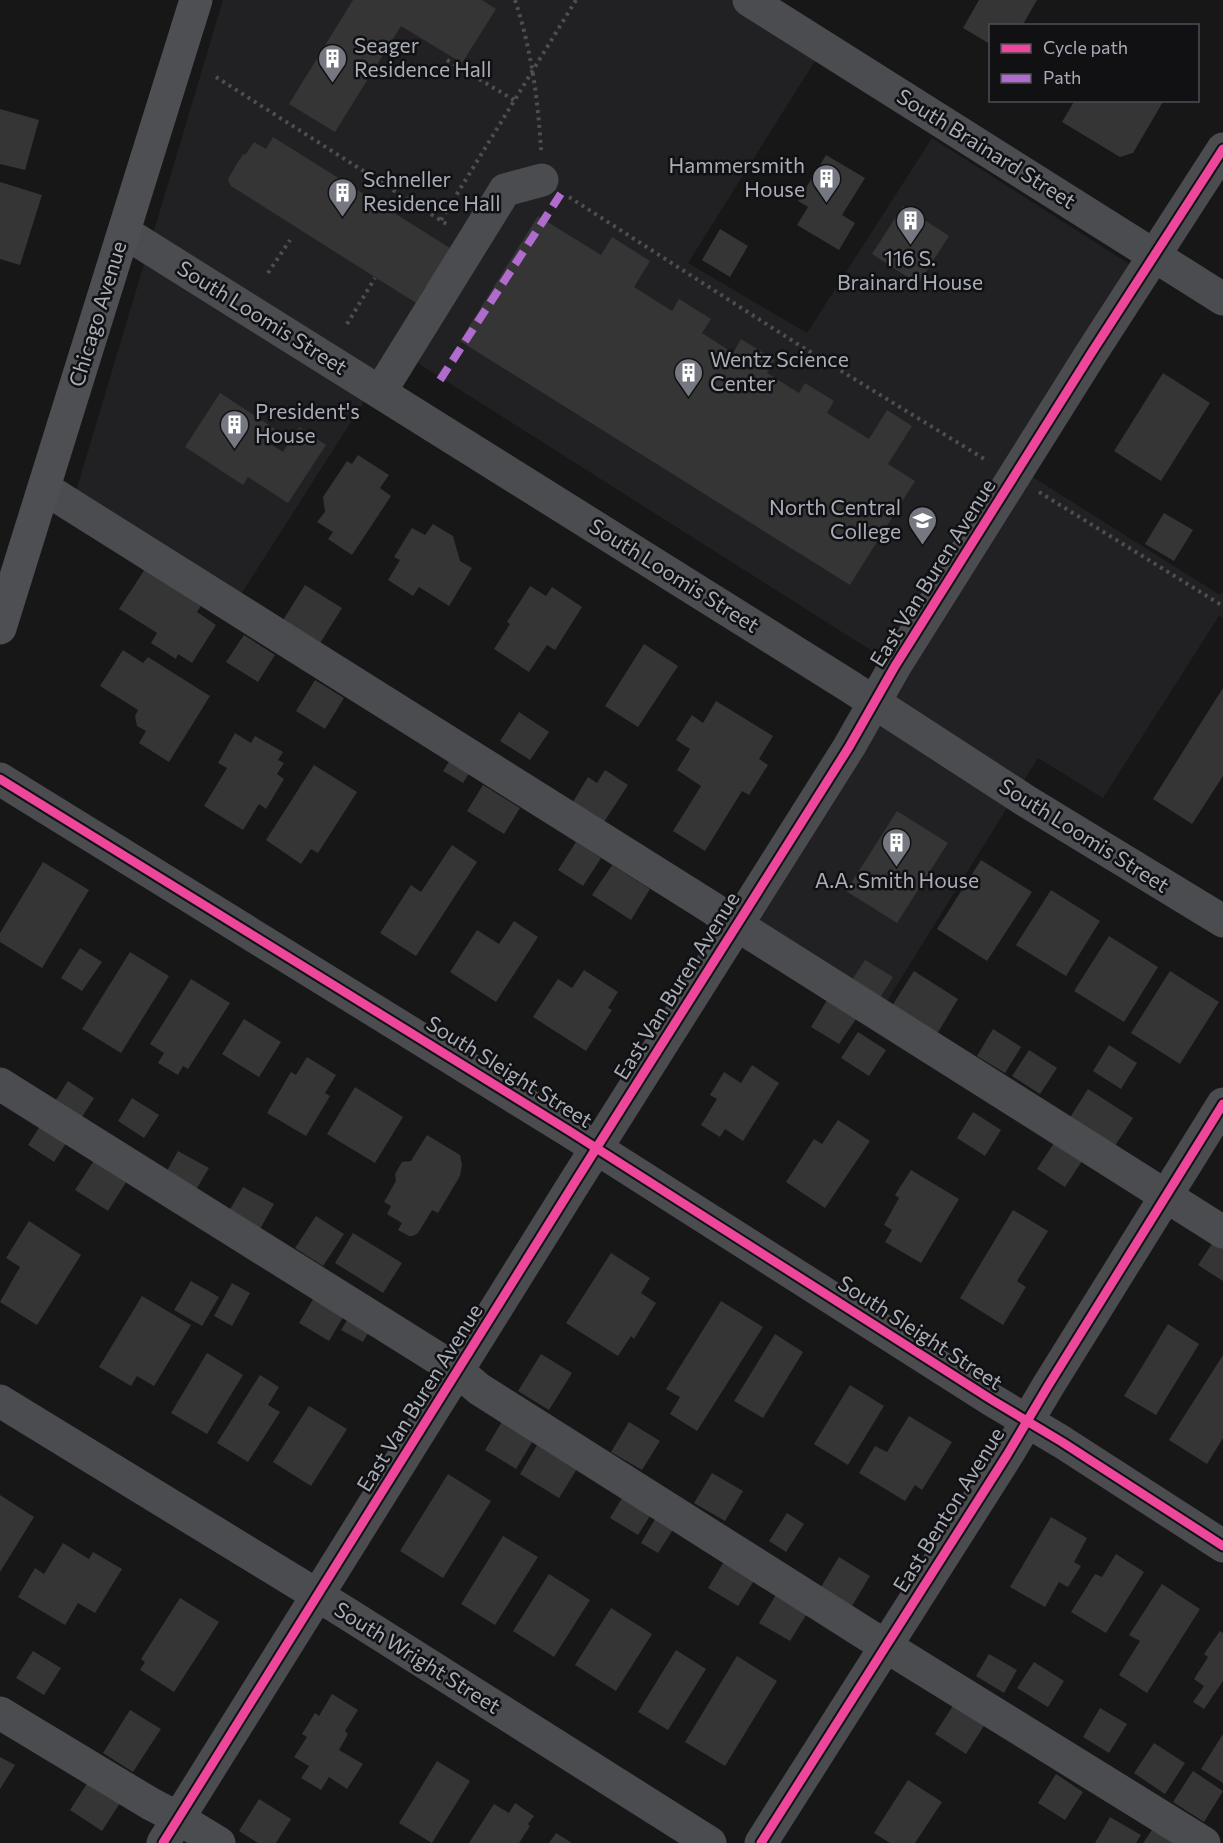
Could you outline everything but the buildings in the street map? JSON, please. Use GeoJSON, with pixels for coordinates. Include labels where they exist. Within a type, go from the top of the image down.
{"type":"FeatureCollection","features":[{"type":"Feature","properties":{"kind":"main road","name":"Chicago Avenue"},"geometry":{"type":"LineString","coordinates":[[0,627],[196,0]]}},
{"type":"Feature","properties":{"kind":"street","name":"South Brainard Street"},"geometry":{"type":"LineString","coordinates":[[749,0],[1223,298]]}},
{"type":"Feature","properties":{"kind":"street","name":"East Van Buren Avenue"},"geometry":{"type":"LineString","coordinates":[[171,1831],[849,747],[874,702],[1014,477],[1223,149]]}},
{"type":"Feature","properties":{"kind":"street"},"geometry":{"type":"LineString","coordinates":[[380,392],[505,190],[542,180]]}},
{"type":"Feature","properties":{"kind":"street","name":"South Loomis Street"},"geometry":{"type":"LineString","coordinates":[[124,232],[874,702],[1026,801],[1223,921]]}},
{"type":"Feature","properties":{"kind":"street"},"geometry":{"type":"LineString","coordinates":[[44,488],[702,901],[1223,1232]]}},
{"type":"Feature","properties":{"kind":"street","name":"South Sleight Street"},"geometry":{"type":"LineString","coordinates":[[0,779],[597,1148],[1223,1546]]}},
{"type":"Feature","properties":{"kind":"street"},"geometry":{"type":"LineString","coordinates":[[0,1084],[458,1371],[489,1396],[1204,1843]]}},
{"type":"Feature","properties":{"kind":"street","name":"East Benton Avenue"},"geometry":{"type":"LineString","coordinates":[[761,1843],[1027,1421],[1223,1104]]}},
{"type":"Feature","properties":{"kind":"street","name":"South Wright Street"},"geometry":{"type":"LineString","coordinates":[[0,1401],[318,1596],[710,1843]]}},
{"type":"Feature","properties":{"kind":"street"},"geometry":{"type":"LineString","coordinates":[[0,1713],[141,1798],[171,1831],[219,1843]]}},
{"type":"Feature","properties":{"kind":"path"},"geometry":{"type":"LineString","coordinates":[[514,0],[526,38],[532,72],[538,111],[542,180],[799,345],[991,463]]}},
{"type":"Feature","properties":{"kind":"path"},"geometry":{"type":"LineString","coordinates":[[441,220],[576,0]]}},
{"type":"Feature","properties":{"kind":"path"},"geometry":{"type":"LineString","coordinates":[[447,60],[514,100]]}},
{"type":"Feature","properties":{"kind":"path"},"geometry":{"type":"LineString","coordinates":[[216,77],[474,242]]}},
{"type":"Feature","properties":{"kind":"path"},"geometry":{"type":"LineString","coordinates":[[268,273],[290,240]]}},
{"type":"Feature","properties":{"kind":"path"},"geometry":{"type":"LineString","coordinates":[[346,324],[375,278]]}},
{"type":"Feature","properties":{"kind":"path"},"geometry":{"type":"LineString","coordinates":[[1035,490],[1223,606]]}},
{"type":"Feature","properties":{"kind":"shaded area","name":"North Central College"},"geometry":{"type":"Polygon","coordinates":[[[223,0],[733,0],[818,56],[688,263],[807,333],[932,138],[1145,274],[1020,469],[1220,595],[1223,591],[1223,618],[1219,616],[1103,798],[1038,758],[882,1009],[743,922],[902,670],[397,350],[236,602],[74,498],[223,0]]]}},
{"type":"Feature","properties":{"kind":"marked path"},"geometry":{"type":"LineString","coordinates":[[440,380],[562,192]]}},
{"type":"Feature","properties":{"kind":"cycle path"},"geometry":{"type":"LineString","coordinates":[[163,1843],[849,747],[895,666],[1092,352],[1223,149]]}},
{"type":"Feature","properties":{"kind":"cycle path"},"geometry":{"type":"LineString","coordinates":[[0,779],[571,1132],[1223,1546]]}},
{"type":"Feature","properties":{"kind":"cycle path"},"geometry":{"type":"LineString","coordinates":[[761,1843],[1007,1455],[1223,1104]]}},
{"type":"Feature","properties":{"kind":"place","name":"Seager Residence Hall"},"geometry":{"type":"Point","coordinates":[333,84]}},
{"type":"Feature","properties":{"kind":"place","name":"Hammersmith House"},"geometry":{"type":"Point","coordinates":[826,204]}},
{"type":"Feature","properties":{"kind":"place","name":"Schneller Residence Hall"},"geometry":{"type":"Point","coordinates":[342,218]}},
{"type":"Feature","properties":{"kind":"place","name":"116 S. Brainard House"},"geometry":{"type":"Point","coordinates":[910,246]}},
{"type":"Feature","properties":{"kind":"place","name":"Wentz Science Center"},"geometry":{"type":"Point","coordinates":[689,398]}},
{"type":"Feature","properties":{"kind":"place","name":"President's House"},"geometry":{"type":"Point","coordinates":[234,450]}},
{"type":"Feature","properties":{"kind":"place","name":"North Central College"},"geometry":{"type":"Point","coordinates":[922,546]}},
{"type":"Feature","properties":{"kind":"place","name":"A.A. Smith House"},"geometry":{"type":"Point","coordinates":[897,868]}}]}
